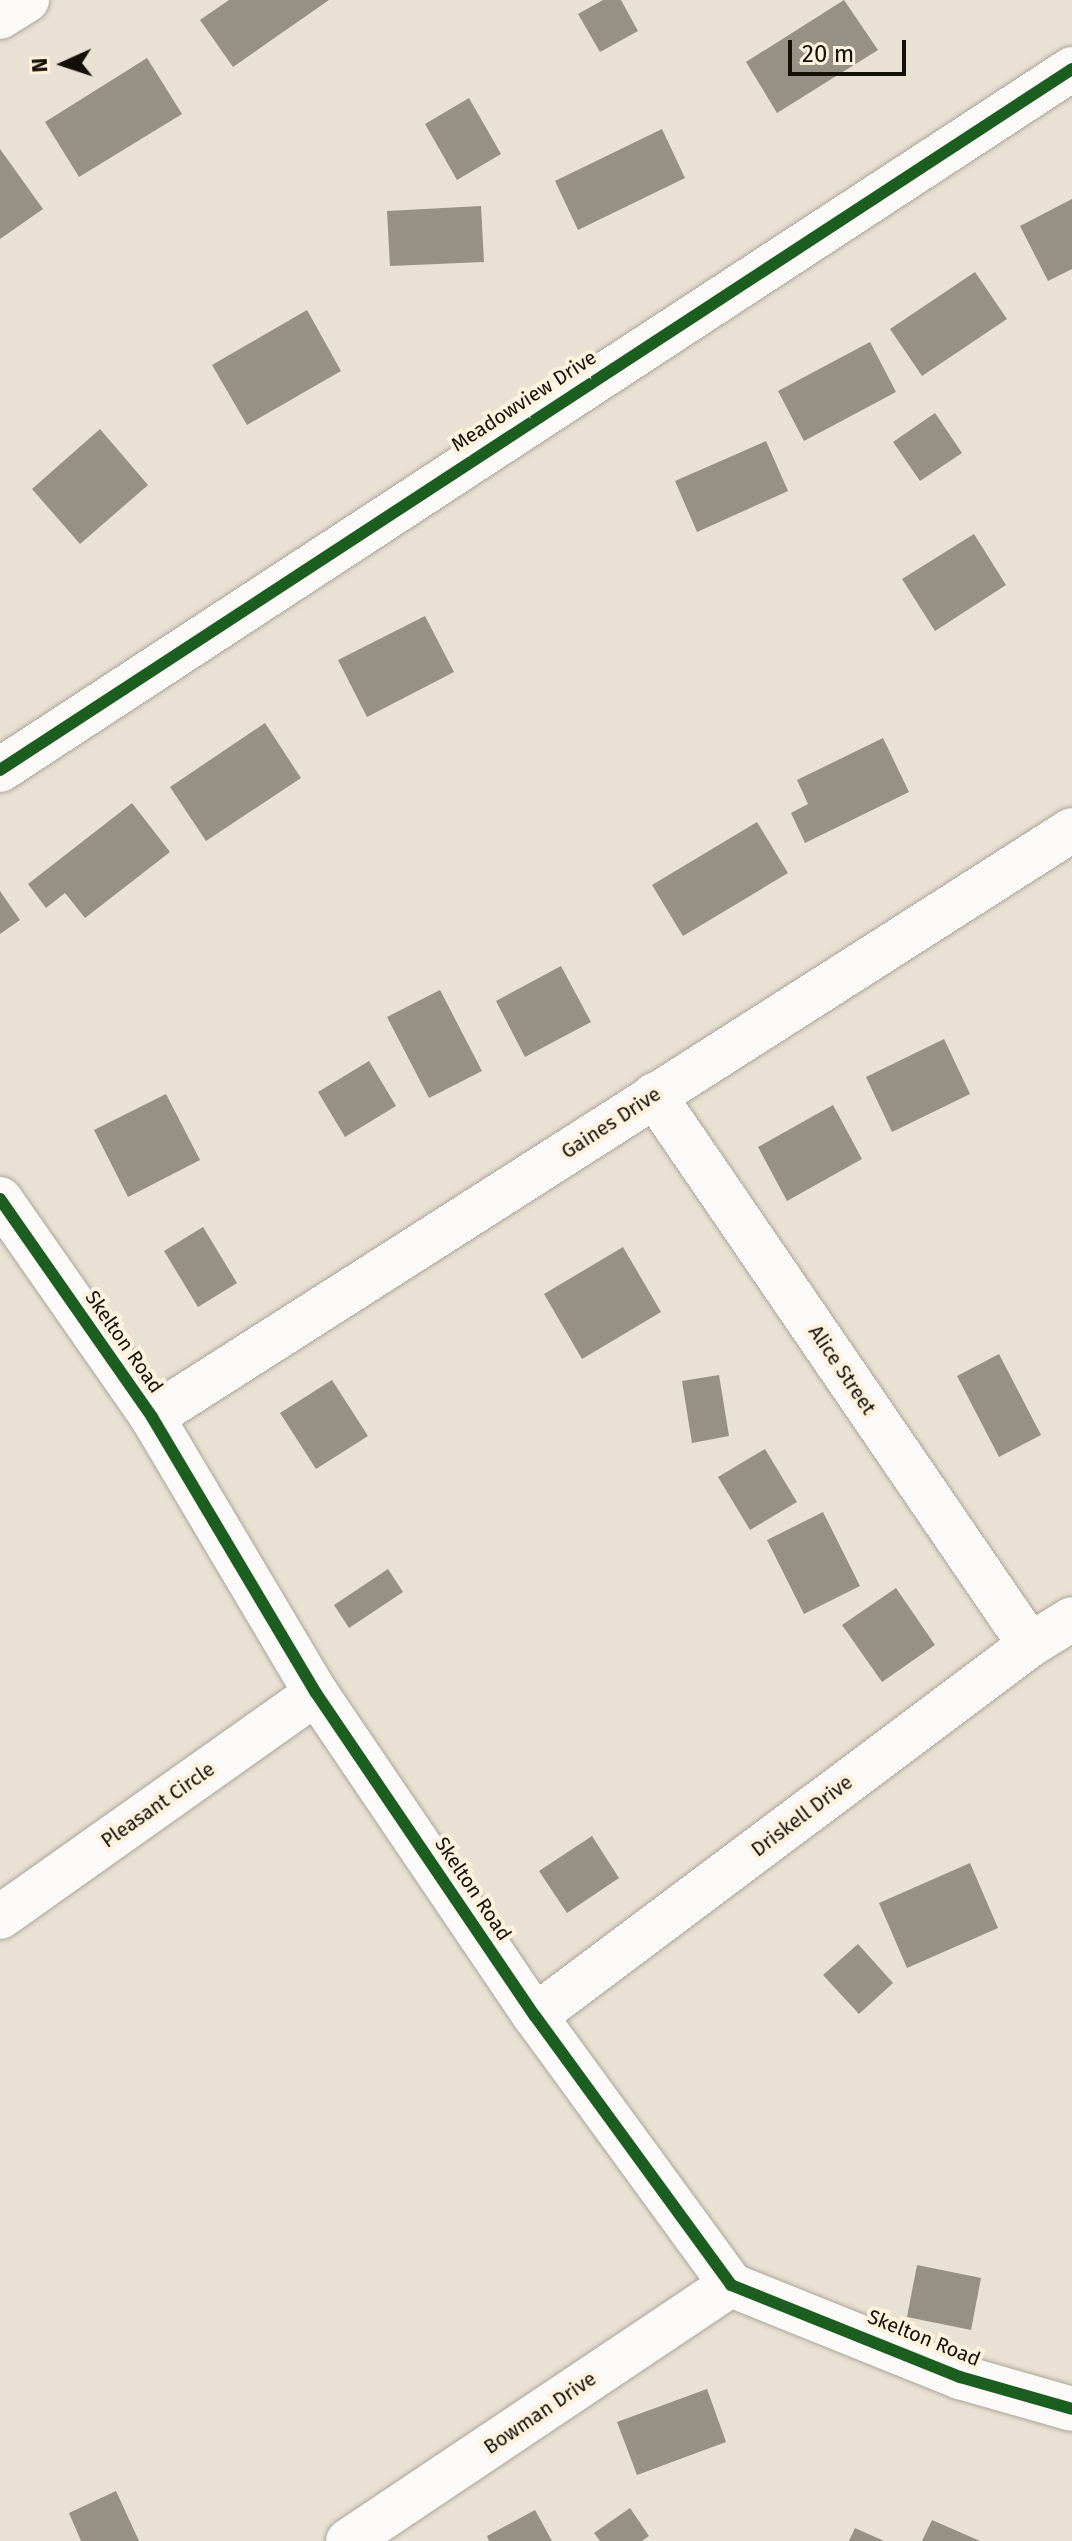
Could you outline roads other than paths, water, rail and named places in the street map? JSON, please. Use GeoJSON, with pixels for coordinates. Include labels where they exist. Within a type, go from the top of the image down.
{"type":"FeatureCollection","features":[{"type":"Feature","properties":{"kind":"street"},"geometry":{"type":"LineString","coordinates":[[0,17],[27,0]]}},
{"type":"Feature","properties":{"kind":"street","name":"Meadowview Drive"},"geometry":{"type":"LineString","coordinates":[[0,770],[1072,69]]}},
{"type":"Feature","properties":{"kind":"street","name":"Gaines Drive"},"geometry":{"type":"LineString","coordinates":[[152,1417],[1072,830]]}},
{"type":"Feature","properties":{"kind":"street","name":"Alice Street"},"geometry":{"type":"LineString","coordinates":[[654,1095],[1030,1645]]}},
{"type":"Feature","properties":{"kind":"street","name":"Skelton Road"},"geometry":{"type":"LineString","coordinates":[[0,1199],[152,1417],[316,1693],[535,2016],[731,2285],[960,2377],[1072,2409]]}},
{"type":"Feature","properties":{"kind":"street","name":"Driskell Drive"},"geometry":{"type":"LineString","coordinates":[[535,2016],[1030,1645],[1072,1619]]}},
{"type":"Feature","properties":{"kind":"street","name":"Pleasant Circle"},"geometry":{"type":"LineString","coordinates":[[0,1917],[316,1693]]}},
{"type":"Feature","properties":{"kind":"street","name":"Bowman Drive"},"geometry":{"type":"LineString","coordinates":[[348,2541],[731,2285]]}}]}
